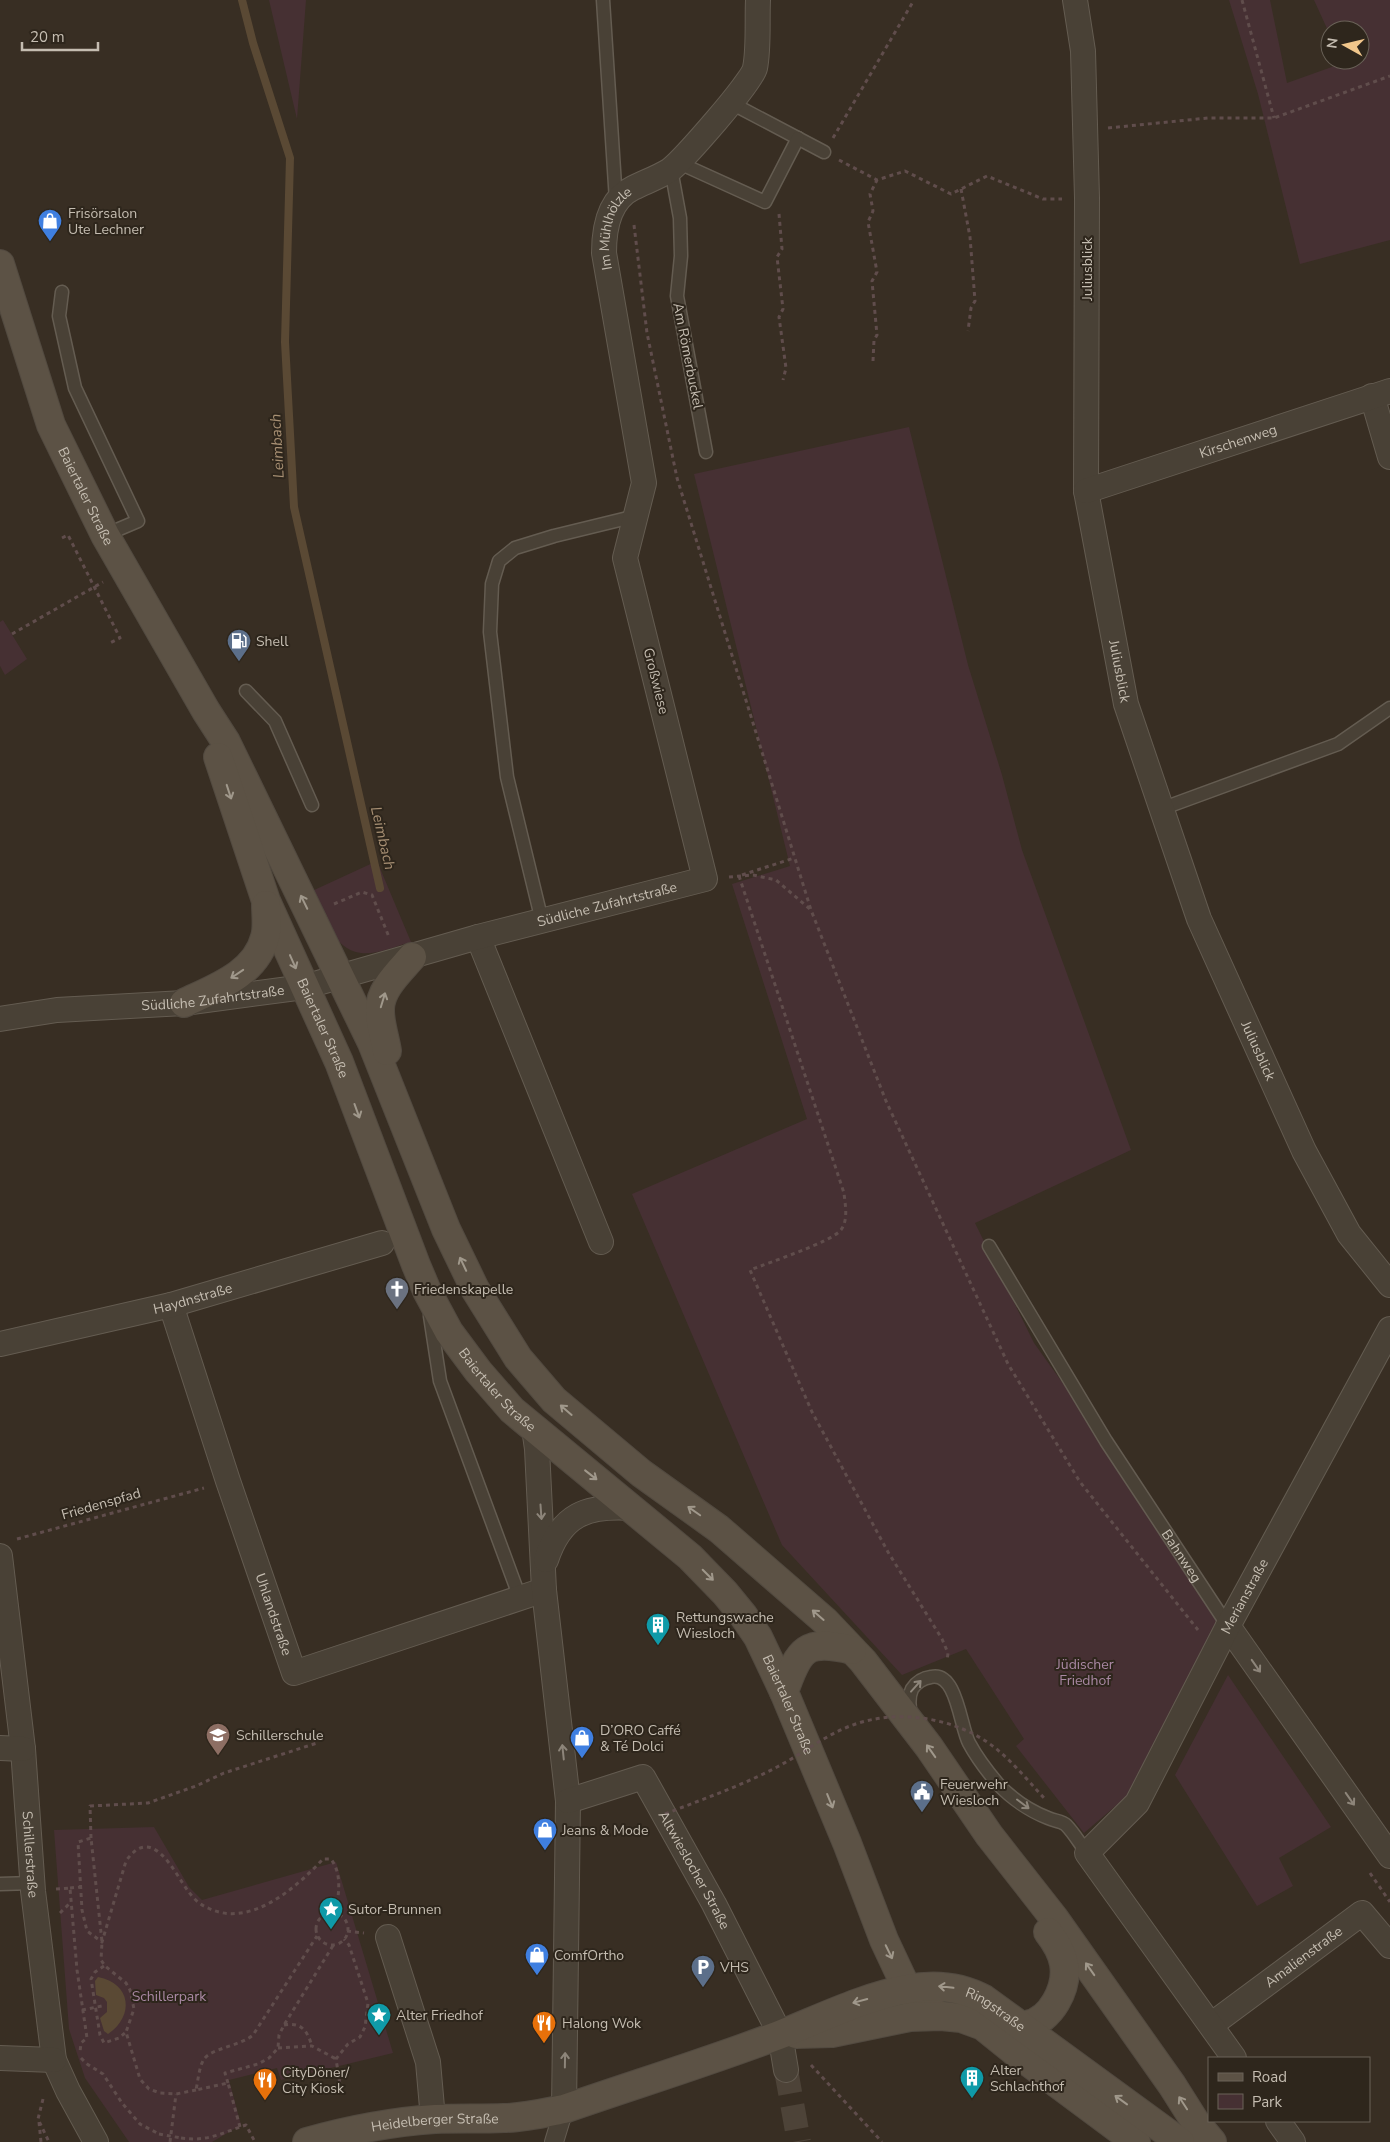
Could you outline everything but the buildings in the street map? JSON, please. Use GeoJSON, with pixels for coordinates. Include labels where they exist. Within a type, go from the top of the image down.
{"type":"FeatureCollection","features":[{"type":"Feature","properties":{"kind":"main road","name":"Baiertaler Straße"},"geometry":{"type":"LineString","coordinates":[[0,264],[51,425],[124,570],[226,742],[372,1043],[455,1246],[475,1289],[518,1358],[554,1400],[642,1473],[718,1529],[825,1621],[852,1650],[914,1728],[989,1835]]}},
{"type":"Feature","properties":{"kind":"main road","name":"Baiertaler Straße"},"geometry":{"type":"LineString","coordinates":[[206,711],[216,753],[266,902],[339,1062],[404,1237],[427,1291],[449,1332],[478,1371],[512,1410],[690,1557],[725,1593],[758,1637],[784,1692],[847,1843],[884,1940],[907,1989]]}},
{"type":"Feature","properties":{"kind":"main road"},"geometry":{"type":"LineString","coordinates":[[184,1003],[221,985],[243,971],[255,960],[266,935],[266,902]]}},
{"type":"Feature","properties":{"kind":"main road"},"geometry":{"type":"LineString","coordinates":[[394,1099],[380,1003],[405,959]]}},
{"type":"Feature","properties":{"kind":"main road"},"geometry":{"type":"LineString","coordinates":[[784,1692],[794,1665],[810,1648],[822,1644],[852,1650]]}},
{"type":"Feature","properties":{"kind":"main road"},"geometry":{"type":"LineString","coordinates":[[982,2026],[1019,2026],[1040,2019],[1054,2005],[1063,1982],[1064,1962],[1053,1938],[989,1835]]}},
{"type":"Feature","properties":{"kind":"main road"},"geometry":{"type":"LineString","coordinates":[[989,1835],[1059,1926],[1212,2142]]}},
{"type":"Feature","properties":{"kind":"main road","name":"Ringstraße"},"geometry":{"type":"LineString","coordinates":[[564,2109],[780,2034],[852,2004],[907,1989],[935,1986],[953,1987],[975,1994],[1180,2142]]}},
{"type":"Feature","properties":{"kind":"main road"},"geometry":{"type":"LineString","coordinates":[[907,1989],[929,2010],[941,2016]]}},
{"type":"Feature","properties":{"kind":"main road","name":"Ringstraße"},"geometry":{"type":"LineString","coordinates":[[780,2034],[832,2033],[910,2017],[941,2016],[961,2018],[982,2026],[1018,2055],[1136,2142]]}},
{"type":"Feature","properties":{"kind":"main road","name":"Heidelberger Straße"},"geometry":{"type":"LineString","coordinates":[[307,2142],[347,2131],[432,2120],[474,2117],[504,2118],[564,2109]]}},
{"type":"Feature","properties":{"kind":"street","name":"Im Mühlhölzle"},"geometry":{"type":"LineString","coordinates":[[644,483],[604,253],[604,236],[607,220],[616,201],[630,189],[674,166],[731,103],[755,70],[758,0]]}},
{"type":"Feature","properties":{"kind":"street","name":"Juliusblick"},"geometry":{"type":"LineString","coordinates":[[1075,0],[1083,51],[1087,206],[1086,491],[1126,704],[1199,919],[1304,1151],[1348,1234],[1390,1285]]}},
{"type":"Feature","properties":{"kind":"street","name":"Kirschenweg"},"geometry":{"type":"LineString","coordinates":[[1086,491],[1381,394]]}},
{"type":"Feature","properties":{"kind":"street"},"geometry":{"type":"LineString","coordinates":[[1381,394],[1390,457]]}},
{"type":"Feature","properties":{"kind":"street","name":"Großwiese"},"geometry":{"type":"LineString","coordinates":[[644,483],[625,558],[705,879]]}},
{"type":"Feature","properties":{"kind":"street","name":"Südliche Zufahrtstraße"},"geometry":{"type":"LineString","coordinates":[[0,1019],[57,1010],[184,1003],[304,987],[478,937],[705,879]]}},
{"type":"Feature","properties":{"kind":"street"},"geometry":{"type":"LineString","coordinates":[[478,937],[601,1242]]}},
{"type":"Feature","properties":{"kind":"street","name":"Haydnstraße"},"geometry":{"type":"LineString","coordinates":[[0,1344],[171,1305],[382,1243]]}},
{"type":"Feature","properties":{"kind":"street","name":"Uhlandstraße"},"geometry":{"type":"LineString","coordinates":[[171,1305],[228,1481],[294,1673],[544,1590]]}},
{"type":"Feature","properties":{"kind":"street","name":"Merianstraße"},"geometry":{"type":"LineString","coordinates":[[1087,1853],[1137,1802],[1228,1626],[1390,1329]]}},
{"type":"Feature","properties":{"kind":"street"},"geometry":{"type":"LineString","coordinates":[[534,1428],[537,1449],[544,1590],[568,1801],[564,2109],[554,2142]]}},
{"type":"Feature","properties":{"kind":"street"},"geometry":{"type":"LineString","coordinates":[[544,1564],[551,1544],[558,1532],[569,1521],[585,1512],[598,1508],[609,1506],[632,1508]]}},
{"type":"Feature","properties":{"kind":"street","name":"Schillerstraße"},"geometry":{"type":"LineString","coordinates":[[5,1549],[12,1749],[43,1886],[54,2060],[68,2091],[96,2142]]}},
{"type":"Feature","properties":{"kind":"street","name":"Bahnweg"},"geometry":{"type":"LineString","coordinates":[[1228,1626],[1390,1856]]}},
{"type":"Feature","properties":{"kind":"street","name":"Altwieslocher Straße"},"geometry":{"type":"LineString","coordinates":[[568,1801],[643,1777],[714,1904],[780,2034],[786,2070]]}},
{"type":"Feature","properties":{"kind":"street"},"geometry":{"type":"LineString","coordinates":[[1087,1853],[1233,2057]]}},
{"type":"Feature","properties":{"kind":"street","name":"Amalienstraße"},"geometry":{"type":"LineString","coordinates":[[1211,2025],[1362,1912],[1390,1946]]}},
{"type":"Feature","properties":{"kind":"street"},"geometry":{"type":"LineString","coordinates":[[388,1937],[428,2062],[432,2120]]}},
{"type":"Feature","properties":{"kind":"street"},"geometry":{"type":"LineString","coordinates":[[0,2058],[54,2060]]}},
{"type":"Feature","properties":{"kind":"street"},"geometry":{"type":"LineString","coordinates":[[1279,2122],[1293,2142]]}},
{"type":"Feature","properties":{"kind":"lane"},"geometry":{"type":"LineString","coordinates":[[603,0],[616,201]]}},
{"type":"Feature","properties":{"kind":"lane"},"geometry":{"type":"LineString","coordinates":[[731,103],[824,152]]}},
{"type":"Feature","properties":{"kind":"lane"},"geometry":{"type":"LineString","coordinates":[[674,166],[764,202],[798,138]]}},
{"type":"Feature","properties":{"kind":"lane","name":"Am Römerbuckel"},"geometry":{"type":"LineString","coordinates":[[674,166],[680,218],[681,256],[677,296],[706,452]]}},
{"type":"Feature","properties":{"kind":"lane"},"geometry":{"type":"LineString","coordinates":[[62,292],[59,316],[75,388],[138,521],[105,535]]}},
{"type":"Feature","properties":{"kind":"lane"},"geometry":{"type":"LineString","coordinates":[[542,921],[508,777],[490,632],[492,584],[499,561],[516,548],[554,536],[636,516]]}},
{"type":"Feature","properties":{"kind":"lane"},"geometry":{"type":"LineString","coordinates":[[246,691],[275,721],[312,804]]}},
{"type":"Feature","properties":{"kind":"lane"},"geometry":{"type":"LineString","coordinates":[[1161,809],[1338,744],[1390,708]]}},
{"type":"Feature","properties":{"kind":"lane","name":"Bahnweg"},"geometry":{"type":"LineString","coordinates":[[989,1246],[1106,1441],[1228,1626]]}},
{"type":"Feature","properties":{"kind":"lane"},"geometry":{"type":"LineString","coordinates":[[427,1291],[440,1381],[520,1598]]}},
{"type":"Feature","properties":{"kind":"lane"},"geometry":{"type":"LineString","coordinates":[[914,1728],[909,1704],[910,1693],[915,1684],[936,1675],[946,1680],[951,1688],[968,1742],[982,1764],[1000,1786],[1028,1808],[1050,1819],[1065,1823],[1087,1853]]}},
{"type":"Feature","properties":{"kind":"lane"},"geometry":{"type":"LineString","coordinates":[[0,1884],[43,1886]]}},
{"type":"Feature","properties":{"kind":"path"},"geometry":{"type":"LineString","coordinates":[[835,136],[914,0]]}},
{"type":"Feature","properties":{"kind":"path"},"geometry":{"type":"LineString","coordinates":[[1242,0],[1274,118]]}},
{"type":"Feature","properties":{"kind":"path"},"geometry":{"type":"LineString","coordinates":[[1085,130],[1208,118],[1274,118],[1390,76]]}},
{"type":"Feature","properties":{"kind":"path"},"geometry":{"type":"LineString","coordinates":[[852,167],[877,180],[905,171],[951,194],[988,176],[1043,199],[1069,198]]}},
{"type":"Feature","properties":{"kind":"path"},"geometry":{"type":"LineString","coordinates":[[873,361],[874,340],[877,335],[872,281],[876,272],[868,222],[873,212],[870,194],[877,180]]}},
{"type":"Feature","properties":{"kind":"path"},"geometry":{"type":"LineString","coordinates":[[961,189],[970,237],[975,301],[971,308],[968,331]]}},
{"type":"Feature","properties":{"kind":"path"},"geometry":{"type":"LineString","coordinates":[[778,210],[782,249],[776,257],[784,309],[778,317],[786,368],[784,380]]}},
{"type":"Feature","properties":{"kind":"path"},"geometry":{"type":"LineString","coordinates":[[62,538],[68,535],[120,638],[110,643]]}},
{"type":"Feature","properties":{"kind":"path"},"geometry":{"type":"LineString","coordinates":[[12,634],[124,570]]}},
{"type":"Feature","properties":{"kind":"path"},"geometry":{"type":"LineString","coordinates":[[739,876],[794,858]]}},
{"type":"Feature","properties":{"kind":"path"},"geometry":{"type":"LineString","coordinates":[[739,876],[753,876],[776,880],[812,910]]}},
{"type":"Feature","properties":{"kind":"path"},"geometry":{"type":"LineString","coordinates":[[739,876],[844,1193],[846,1215],[841,1230],[829,1238],[750,1270],[812,1412],[888,1552],[942,1639],[948,1653],[946,1680]]}},
{"type":"Feature","properties":{"kind":"path"},"geometry":{"type":"LineString","coordinates":[[310,915],[362,892],[372,895],[405,959]]}},
{"type":"Feature","properties":{"kind":"path"},"geometry":{"type":"LineString","coordinates":[[808,901],[890,1111],[1008,1364],[1080,1482],[1215,1651]]}},
{"type":"Feature","properties":{"kind":"path","name":"Friedenspfad"},"geometry":{"type":"LineString","coordinates":[[5,1549],[209,1486]]}},
{"type":"Feature","properties":{"kind":"path"},"geometry":{"type":"LineString","coordinates":[[665,1814],[727,1791],[758,1777],[849,1726],[867,1721],[899,1717],[950,1724],[983,1740],[995,1748],[1045,1799]]}},
{"type":"Feature","properties":{"kind":"path"},"geometry":{"type":"LineString","coordinates":[[105,1966],[95,1972],[91,1979],[94,2007],[100,2035],[104,2043],[119,2038],[126,2032],[134,2009],[130,1990],[126,1983],[105,1966],[101,1960],[102,1942],[91,1838],[90,1806],[148,1803],[196,1786],[224,1773],[317,1743]]}},
{"type":"Feature","properties":{"kind":"path"},"geometry":{"type":"LineString","coordinates":[[91,1838],[78,1842],[82,1910],[87,1931],[102,1942]]}},
{"type":"Feature","properties":{"kind":"path"},"geometry":{"type":"LineString","coordinates":[[102,1942],[126,1861],[135,1850],[142,1848],[160,1852],[172,1865],[188,1892],[196,1900],[209,1909],[225,1912],[251,1911],[267,1904],[292,1890],[323,1859],[331,1859],[335,1864],[340,1882],[336,1914]]}},
{"type":"Feature","properties":{"kind":"path"},"geometry":{"type":"LineString","coordinates":[[43,1886],[80,1887]]}},
{"type":"Feature","properties":{"kind":"path"},"geometry":{"type":"LineString","coordinates":[[70,1888],[82,2010],[87,2038],[81,2043],[81,2057],[87,2064],[103,2074],[122,2103],[140,2124],[159,2134],[196,2141],[218,2137],[246,2126],[255,2142]]}},
{"type":"Feature","properties":{"kind":"path"},"geometry":{"type":"LineString","coordinates":[[240,2127],[225,2073],[258,2064],[269,2058],[278,2048],[279,2035],[284,2025],[334,1944],[344,1939],[348,1930],[342,1918],[336,1914],[327,1914],[320,1918],[316,1925],[318,1936],[323,1942],[334,1944]]}},
{"type":"Feature","properties":{"kind":"path"},"geometry":{"type":"LineString","coordinates":[[196,2090],[202,2062],[205,2058],[243,2042],[253,2035],[318,1936]]}},
{"type":"Feature","properties":{"kind":"path"},"geometry":{"type":"LineString","coordinates":[[341,2091],[336,2058],[348,2044],[360,2037],[365,2027],[368,2011],[368,2003],[349,1946],[344,1939]]}},
{"type":"Feature","properties":{"kind":"path"},"geometry":{"type":"LineString","coordinates":[[82,2010],[102,2006]]}},
{"type":"Feature","properties":{"kind":"path"},"geometry":{"type":"LineString","coordinates":[[284,2025],[294,2024],[302,2026],[308,2034],[312,2046]]}},
{"type":"Feature","properties":{"kind":"path"},"geometry":{"type":"LineString","coordinates":[[126,2032],[140,2079],[149,2089],[160,2093],[176,2094],[228,2083]]}},
{"type":"Feature","properties":{"kind":"path"},"geometry":{"type":"LineString","coordinates":[[780,2034],[822,2075],[882,2142]]}},
{"type":"Feature","properties":{"kind":"path"},"geometry":{"type":"LineString","coordinates":[[278,2048],[312,2046],[336,2058]]}},
{"type":"Feature","properties":{"kind":"path"},"geometry":{"type":"LineString","coordinates":[[170,2142],[176,2094]]}},
{"type":"Feature","properties":{"kind":"path"},"geometry":{"type":"LineString","coordinates":[[38,2119],[41,2142]]}},
{"type":"Feature","properties":{"kind":"green space"},"geometry":{"type":"Polygon","coordinates":[[[269,0],[306,0],[297,119],[269,0]]]}},
{"type":"Feature","properties":{"kind":"green space"},"geometry":{"type":"Polygon","coordinates":[[[1229,0],[1270,0],[1287,83],[1323,70],[1370,70],[1370,20],[1323,20],[1314,0],[1390,0],[1390,240],[1300,264],[1258,94],[1229,0]]]}},
{"type":"Feature","properties":{"kind":"green space","name":"Jüdischer Friedhof"},"geometry":{"type":"Polygon","coordinates":[[[909,427],[968,665],[1002,775],[1022,850],[1131,1150],[975,1223],[1034,1343],[1224,1608],[1126,1797],[1084,1833],[1016,1746],[1024,1739],[966,1649],[902,1675],[782,1545],[632,1194],[807,1119],[732,884],[790,866],[694,474],[909,427]]]}},
{"type":"Feature","properties":{"kind":"green space"},"geometry":{"type":"Polygon","coordinates":[[[3,620],[27,659],[5,675],[0,666],[0,622],[3,620]]]}},
{"type":"Feature","properties":{"kind":"green space"},"geometry":{"type":"Polygon","coordinates":[[[377,861],[411,942],[380,951],[361,953],[351,950],[335,938],[324,920],[312,891],[377,861]]]}},
{"type":"Feature","properties":{"kind":"green space"},"geometry":{"type":"Polygon","coordinates":[[[1228,1675],[1331,1827],[1279,1858],[1293,1886],[1257,1906],[1175,1775],[1228,1675]]]}},
{"type":"Feature","properties":{"kind":"green space","name":"Schillerpark"},"geometry":{"type":"Polygon","coordinates":[[[154,1827],[189,1887],[202,1900],[336,1862],[393,2053],[281,2080],[277,2068],[229,2080],[241,2125],[212,2142],[129,2142],[85,2078],[69,2029],[54,1830],[154,1827]]]}},
{"type":"Feature","properties":{"kind":"shaded area"},"geometry":{"type":"Polygon","coordinates":[[[98,1977],[109,1980],[117,1986],[123,1993],[125,2001],[125,2010],[122,2018],[117,2027],[108,2034],[104,2031],[100,2018],[107,2012],[107,2002],[104,1998],[96,1995],[95,1981],[98,1977]]]}},
{"type":"Feature","properties":{"kind":"waterway","name":"Leimbach"},"geometry":{"type":"LineString","coordinates":[[242,0],[253,43],[290,158],[285,342],[294,507],[380,888]]}},
{"type":"Feature","properties":{"kind":"tunnel"},"geometry":{"type":"LineString","coordinates":[[786,2070],[799,2142]]}},
{"type":"Feature","properties":{"kind":"place","name":"Frisörsalon Ute Lechner"},"geometry":{"type":"Point","coordinates":[50,242]}},
{"type":"Feature","properties":{"kind":"place","name":"Shell"},"geometry":{"type":"Point","coordinates":[239,662]}},
{"type":"Feature","properties":{"kind":"place","name":"Friedenskapelle"},"geometry":{"type":"Point","coordinates":[397,1310]}},
{"type":"Feature","properties":{"kind":"place","name":"Rettungswache Wiesloch"},"geometry":{"type":"Point","coordinates":[658,1646]}},
{"type":"Feature","properties":{"kind":"place","name":"Schillerschule"},"geometry":{"type":"Point","coordinates":[218,1756]}},
{"type":"Feature","properties":{"kind":"place","name":"D’ORO Caffé & Té Dolci"},"geometry":{"type":"Point","coordinates":[582,1759]}},
{"type":"Feature","properties":{"kind":"place","name":"Feuerwehr Wiesloch"},"geometry":{"type":"Point","coordinates":[922,1813]}},
{"type":"Feature","properties":{"kind":"place","name":"Jeans & Mode"},"geometry":{"type":"Point","coordinates":[545,1851]}},
{"type":"Feature","properties":{"kind":"place","name":"Sutor-Brunnen"},"geometry":{"type":"Point","coordinates":[331,1930]}},
{"type":"Feature","properties":{"kind":"place","name":"ComfOrtho"},"geometry":{"type":"Point","coordinates":[537,1976]}},
{"type":"Feature","properties":{"kind":"place","name":"VHS"},"geometry":{"type":"Point","coordinates":[703,1988]}},
{"type":"Feature","properties":{"kind":"place","name":"Alter Friedhof"},"geometry":{"type":"Point","coordinates":[379,2036]}},
{"type":"Feature","properties":{"kind":"place","name":"Halong Wok"},"geometry":{"type":"Point","coordinates":[544,2044]}},
{"type":"Feature","properties":{"kind":"place","name":"Alter Schlachthof"},"geometry":{"type":"Point","coordinates":[972,2099]}},
{"type":"Feature","properties":{"kind":"place","name":"CityDöner/ City Kiosk"},"geometry":{"type":"Point","coordinates":[265,2101]}}]}
